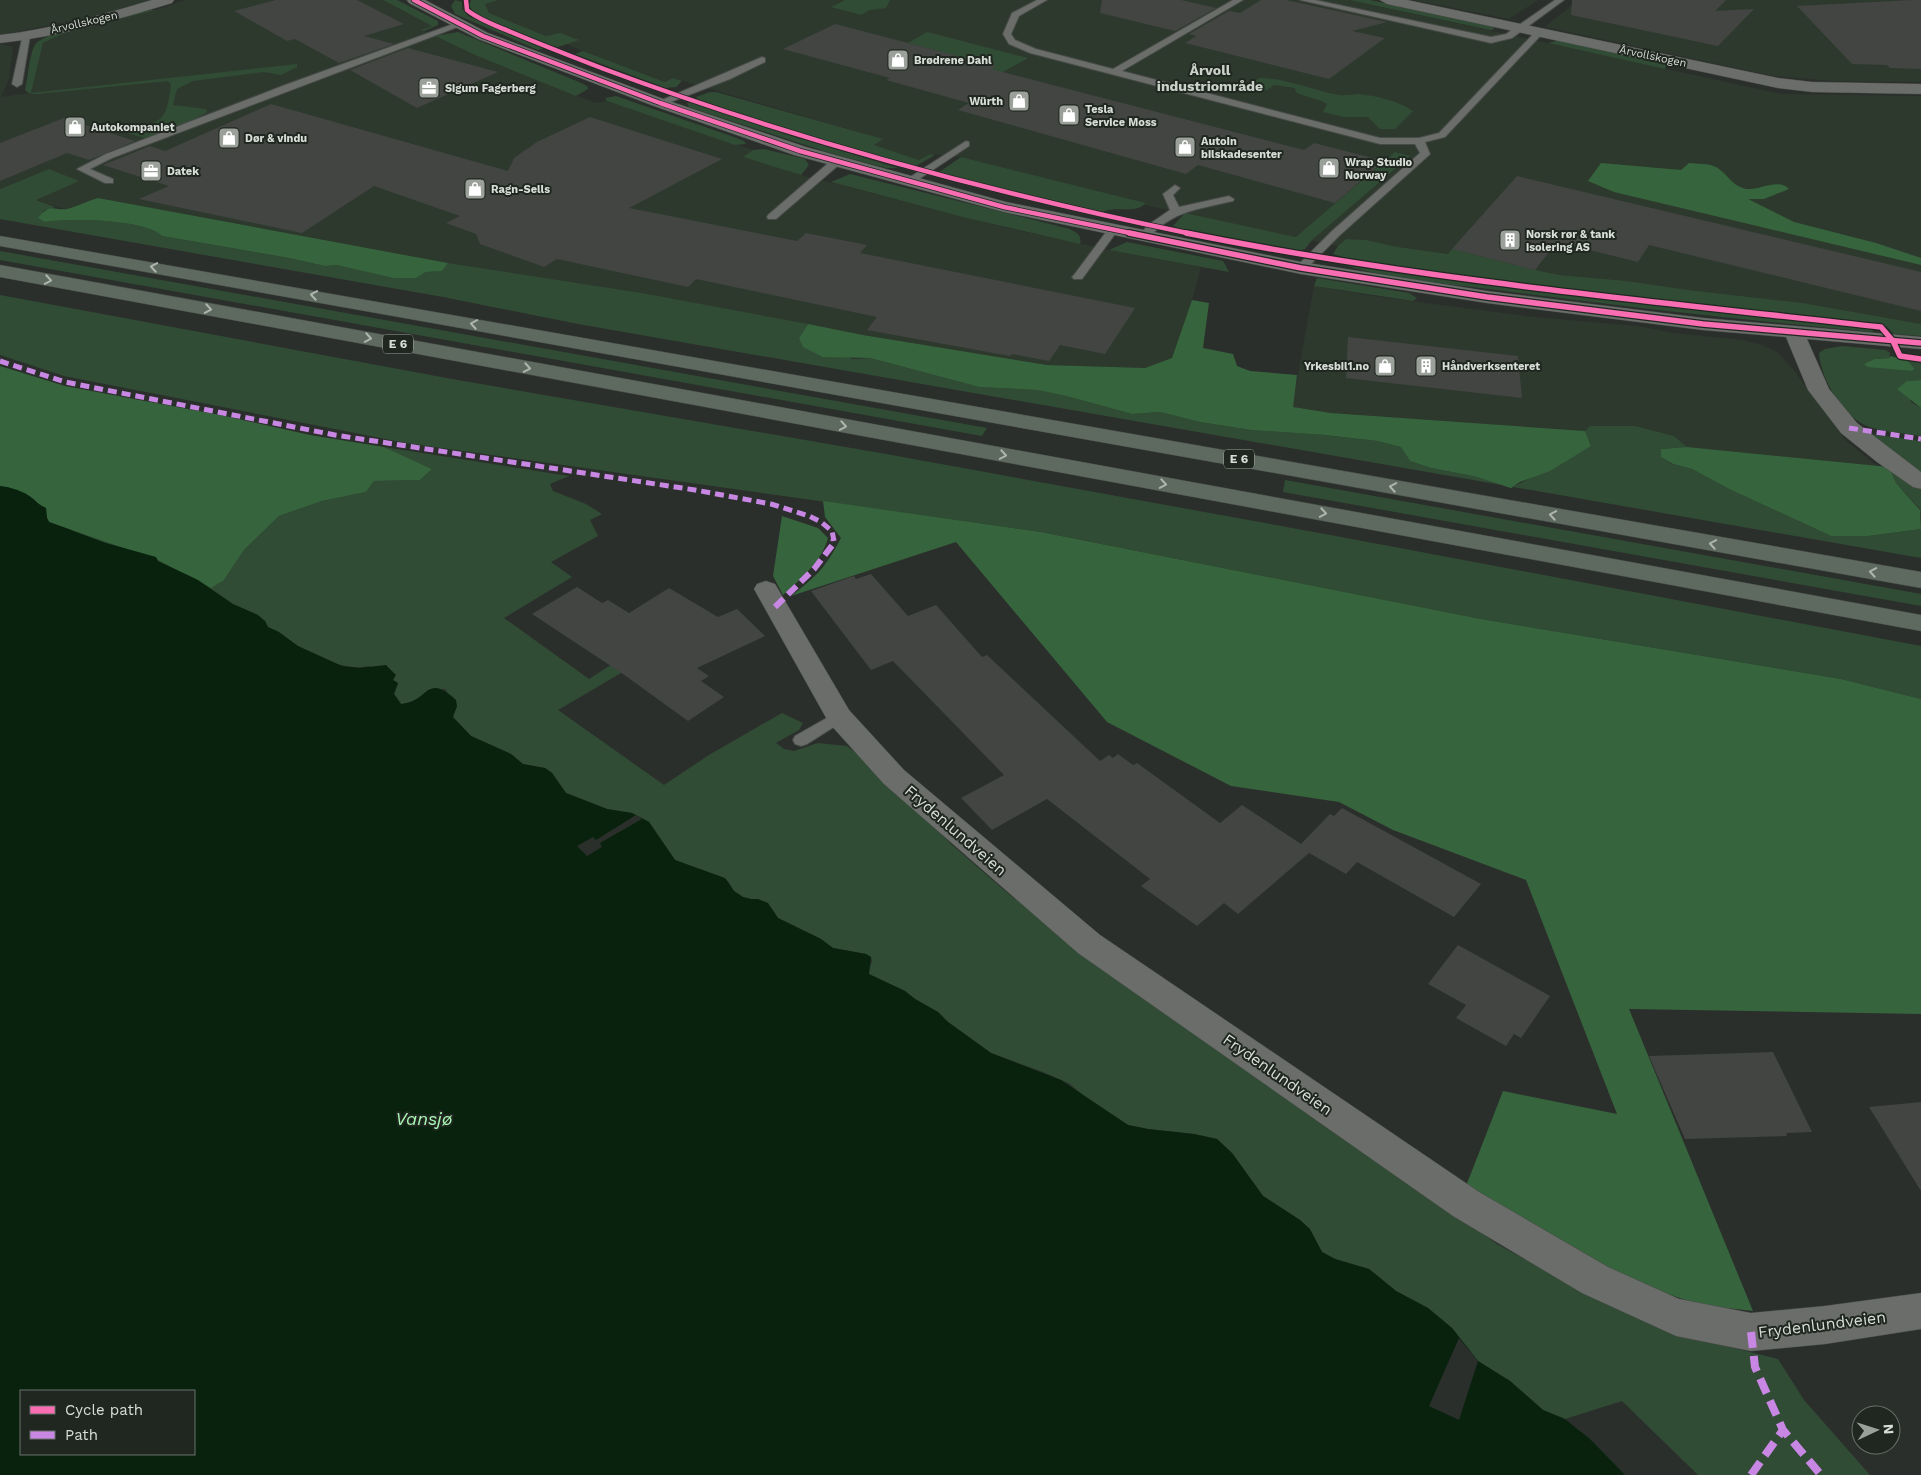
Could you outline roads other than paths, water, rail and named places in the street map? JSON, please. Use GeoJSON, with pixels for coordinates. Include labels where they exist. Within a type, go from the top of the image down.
{"type":"FeatureCollection","features":[{"type":"Feature","properties":{"kind":"highway","name":"E 6"},"geometry":{"type":"LineString","coordinates":[[0,226],[32,233],[59,250]]}},
{"type":"Feature","properties":{"kind":"highway","name":"E 6"},"geometry":{"type":"LineString","coordinates":[[0,241],[1921,580]]}},
{"type":"Feature","properties":{"kind":"highway","name":"E 6"},"geometry":{"type":"LineString","coordinates":[[0,271],[1921,623]]}},
{"type":"Feature","properties":{"kind":"street","name":"Årvollskogen"},"geometry":{"type":"LineString","coordinates":[[0,39],[26,36],[116,16],[167,0]]}},
{"type":"Feature","properties":{"kind":"street","name":"Årvollskogen"},"geometry":{"type":"LineString","coordinates":[[1387,0],[1785,84],[1824,88],[1921,89]]}},
{"type":"Feature","properties":{"kind":"street"},"geometry":{"type":"LineString","coordinates":[[420,1],[459,25],[483,36],[660,103],[800,151],[1004,207],[1302,268],[1488,298],[1703,324],[1921,343]]}},
{"type":"Feature","properties":{"kind":"street"},"geometry":{"type":"LineString","coordinates":[[1794,333],[1819,390],[1849,428],[1885,457],[1921,482]]}},
{"type":"Feature","properties":{"kind":"street","name":"Frydenlundveien"},"geometry":{"type":"LineString","coordinates":[[766,588],[839,716],[894,777],[1089,944],[1466,1204],[1595,1280],[1676,1317],[1751,1332],[1825,1325],[1921,1311]]}},
{"type":"Feature","properties":{"kind":"lane"},"geometry":{"type":"LineString","coordinates":[[1043,0],[1014,14],[1007,34],[1012,42],[1033,51],[1380,141],[1418,141],[1442,135],[1540,32]]}},
{"type":"Feature","properties":{"kind":"lane"},"geometry":{"type":"LineString","coordinates":[[1114,72],[1239,0]]}},
{"type":"Feature","properties":{"kind":"lane"},"geometry":{"type":"LineString","coordinates":[[1304,0],[1491,40],[1508,36],[1560,0]]}},
{"type":"Feature","properties":{"kind":"lane"},"geometry":{"type":"LineString","coordinates":[[109,181],[82,169],[109,156],[279,90],[459,25]]}},
{"type":"Feature","properties":{"kind":"lane"},"geometry":{"type":"LineString","coordinates":[[16,84],[26,36]]}},
{"type":"Feature","properties":{"kind":"lane"},"geometry":{"type":"LineString","coordinates":[[660,103],[727,77],[762,60]]}},
{"type":"Feature","properties":{"kind":"lane"},"geometry":{"type":"LineString","coordinates":[[1302,268],[1336,233],[1425,154],[1418,141]]}},
{"type":"Feature","properties":{"kind":"lane"},"geometry":{"type":"LineString","coordinates":[[909,181],[966,144]]}},
{"type":"Feature","properties":{"kind":"lane"},"geometry":{"type":"LineString","coordinates":[[772,217],[836,161]]}},
{"type":"Feature","properties":{"kind":"lane"},"geometry":{"type":"LineString","coordinates":[[1175,188],[1168,194],[1175,210]]}},
{"type":"Feature","properties":{"kind":"lane"},"geometry":{"type":"LineString","coordinates":[[1144,237],[1152,226],[1175,210],[1229,199]]}},
{"type":"Feature","properties":{"kind":"lane"},"geometry":{"type":"LineString","coordinates":[[1078,277],[1113,230]]}},
{"type":"Feature","properties":{"kind":"lane"},"geometry":{"type":"LineString","coordinates":[[801,740],[839,716]]}},
{"type":"Feature","properties":{"kind":"water","name":"Vansjø"},"geometry":{"type":"Polygon","coordinates":[[[0,486],[25,493],[46,508],[49,522],[106,543],[156,557],[158,561],[198,580],[233,604],[258,615],[265,621],[268,627],[279,632],[298,646],[342,666],[359,668],[386,665],[396,675],[393,680],[398,683],[394,694],[401,704],[417,699],[433,688],[446,692],[456,700],[457,706],[453,717],[471,736],[511,754],[523,764],[545,768],[552,773],[566,793],[607,809],[632,813],[649,822],[675,860],[725,878],[734,891],[743,897],[758,899],[768,903],[778,918],[821,939],[833,948],[866,954],[871,957],[869,974],[905,991],[938,1012],[948,1022],[991,1053],[1061,1080],[1128,1125],[1217,1139],[1232,1153],[1263,1196],[1300,1220],[1310,1229],[1322,1252],[1335,1259],[1369,1269],[1396,1291],[1428,1308],[1452,1328],[1478,1361],[1510,1381],[1543,1410],[1565,1419],[1589,1438],[1625,1475],[0,1475],[0,486]]]}},
{"type":"Feature","properties":{"kind":"place","name":"Brødrene Dahl"},"geometry":{"type":"Point","coordinates":[898,60]}},
{"type":"Feature","properties":{"kind":"place","name":"Sigum Fagerberg"},"geometry":{"type":"Point","coordinates":[429,88]}},
{"type":"Feature","properties":{"kind":"place","name":"Würth"},"geometry":{"type":"Point","coordinates":[1019,101]}},
{"type":"Feature","properties":{"kind":"place","name":"Tesla Service Moss"},"geometry":{"type":"Point","coordinates":[1069,115]}},
{"type":"Feature","properties":{"kind":"place","name":"Autokompaniet"},"geometry":{"type":"Point","coordinates":[75,127]}},
{"type":"Feature","properties":{"kind":"place","name":"Dør & vindu"},"geometry":{"type":"Point","coordinates":[229,138]}},
{"type":"Feature","properties":{"kind":"place","name":"AutoIn bilskadesenter"},"geometry":{"type":"Point","coordinates":[1185,147]}},
{"type":"Feature","properties":{"kind":"place","name":"Wrap Studio Norway"},"geometry":{"type":"Point","coordinates":[1329,168]}},
{"type":"Feature","properties":{"kind":"place","name":"Datek"},"geometry":{"type":"Point","coordinates":[151,171]}},
{"type":"Feature","properties":{"kind":"place","name":"Ragn-Sells"},"geometry":{"type":"Point","coordinates":[475,189]}},
{"type":"Feature","properties":{"kind":"place","name":"Norsk rør & tank isolering AS"},"geometry":{"type":"Point","coordinates":[1510,240]}},
{"type":"Feature","properties":{"kind":"place","name":"Yrkesbil1.no"},"geometry":{"type":"Point","coordinates":[1385,366]}},
{"type":"Feature","properties":{"kind":"place","name":"Håndverksenteret"},"geometry":{"type":"Point","coordinates":[1426,366]}},
{"type":"Feature","properties":{"kind":"district","name":"Årvoll industriområde"},"geometry":{"type":"Point","coordinates":[1210,78]}}]}
